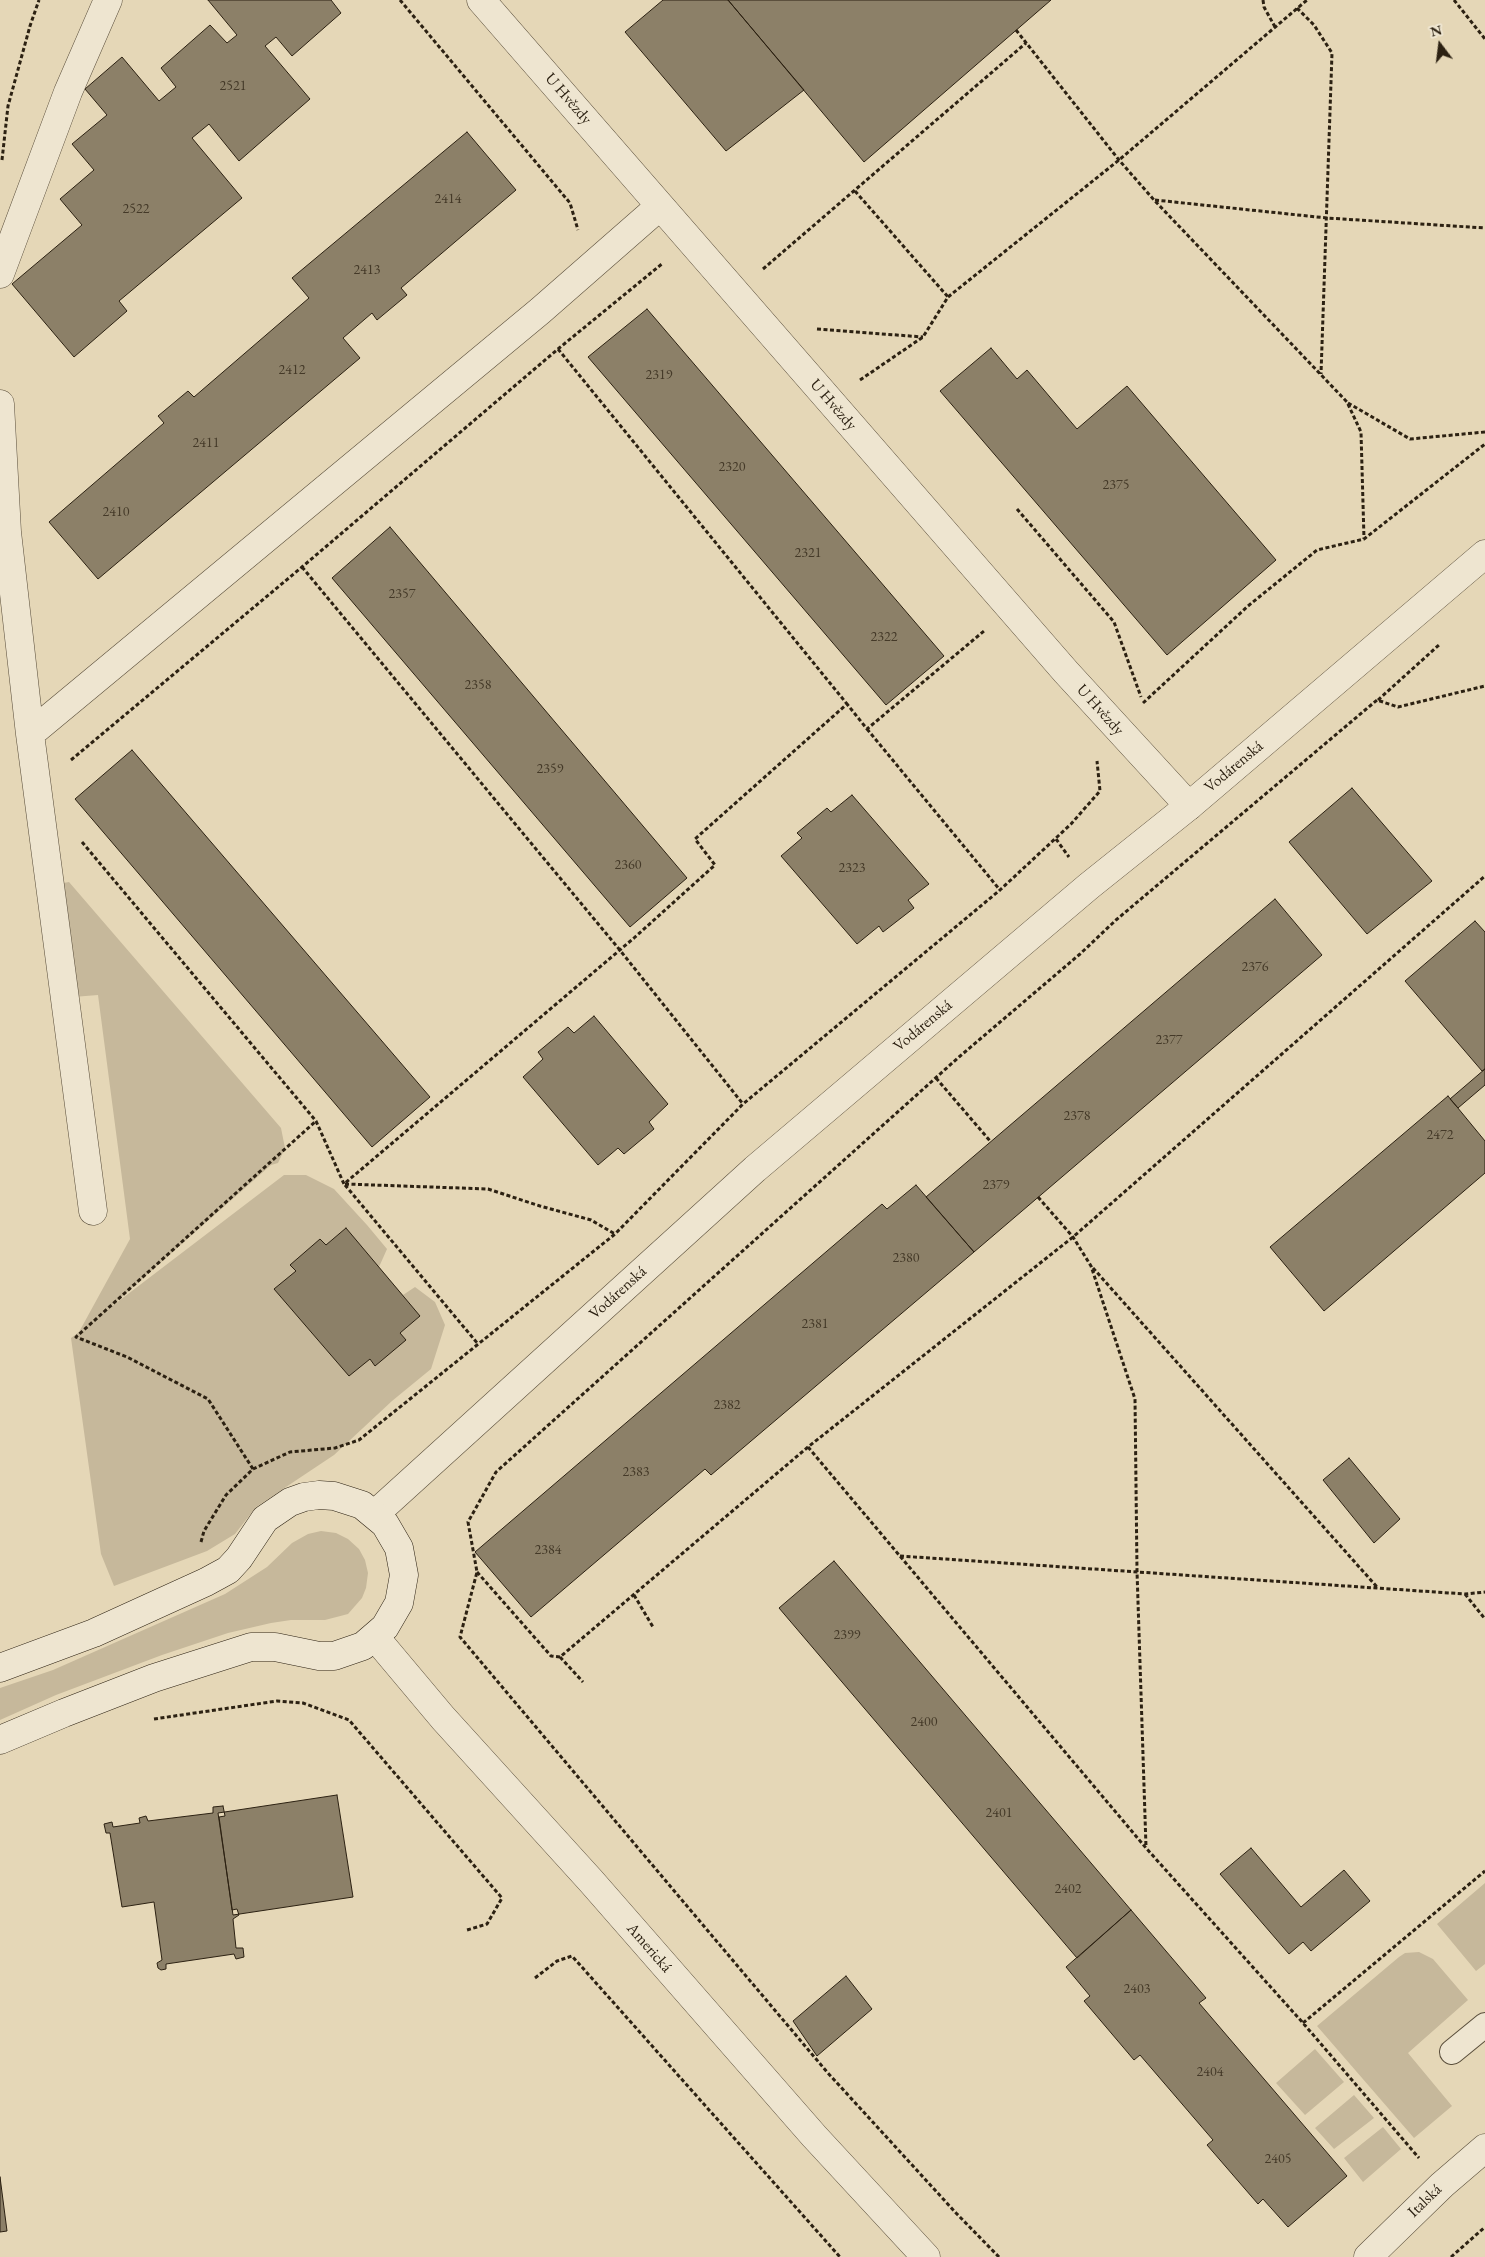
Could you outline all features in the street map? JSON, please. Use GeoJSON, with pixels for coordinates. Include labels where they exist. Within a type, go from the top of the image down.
{"type":"FeatureCollection","features":[{"type":"Feature","properties":{"kind":"street"},"geometry":{"type":"LineString","coordinates":[[0,274],[68,92],[108,0]]}},
{"type":"Feature","properties":{"kind":"street","name":"U Hvězdy"},"geometry":{"type":"LineString","coordinates":[[483,0],[1059,664],[1189,806]]}},
{"type":"Feature","properties":{"kind":"street"},"geometry":{"type":"LineString","coordinates":[[30,734],[540,311],[660,206]]}},
{"type":"Feature","properties":{"kind":"street"},"geometry":{"type":"LineString","coordinates":[[0,404],[7,532],[30,734],[93,1211]]}},
{"type":"Feature","properties":{"kind":"street","name":"Vodárenská"},"geometry":{"type":"LineString","coordinates":[[375,1514],[755,1168],[1089,886],[1189,806],[1485,554]]}},
{"type":"Feature","properties":{"kind":"street"},"geometry":{"type":"LineString","coordinates":[[0,1668],[94,1633],[164,1602],[228,1570],[239,1558],[265,1519],[290,1502],[319,1495],[334,1496],[362,1505],[375,1514],[393,1535],[400,1554],[404,1575],[399,1603],[385,1627],[363,1646],[334,1656],[304,1654],[275,1647],[244,1649],[145,1682],[0,1740]]}},
{"type":"Feature","properties":{"kind":"street","name":"Americká"},"geometry":{"type":"LineString","coordinates":[[375,1637],[443,1718],[591,1881],[814,2136],[926,2257]]}},
{"type":"Feature","properties":{"kind":"street","name":"Italská"},"geometry":{"type":"LineString","coordinates":[[1368,2257],[1442,2184],[1485,2148]]}},
{"type":"Feature","properties":{"kind":"lane"},"geometry":{"type":"LineString","coordinates":[[1452,2052],[1485,2025]]}},
{"type":"Feature","properties":{"kind":"path"},"geometry":{"type":"LineString","coordinates":[[1,169],[8,106],[39,0]]}},
{"type":"Feature","properties":{"kind":"path"},"geometry":{"type":"LineString","coordinates":[[400,0],[570,203],[580,237]]}},
{"type":"Feature","properties":{"kind":"path"},"geometry":{"type":"LineString","coordinates":[[1263,0],[1264,8],[1275,27]]}},
{"type":"Feature","properties":{"kind":"path"},"geometry":{"type":"LineString","coordinates":[[853,385],[923,337],[948,297],[1119,160],[1306,0]]}},
{"type":"Feature","properties":{"kind":"path"},"geometry":{"type":"LineString","coordinates":[[1454,0],[1485,38]]}},
{"type":"Feature","properties":{"kind":"path"},"geometry":{"type":"LineString","coordinates":[[1297,8],[1314,25],[1332,53],[1321,374]]}},
{"type":"Feature","properties":{"kind":"path"},"geometry":{"type":"LineString","coordinates":[[1016,30],[1119,160],[1154,200],[1347,402],[1410,439],[1485,432]]}},
{"type":"Feature","properties":{"kind":"path"},"geometry":{"type":"LineString","coordinates":[[757,274],[1026,44]]}},
{"type":"Feature","properties":{"kind":"path"},"geometry":{"type":"LineString","coordinates":[[856,191],[948,297]]}},
{"type":"Feature","properties":{"kind":"path"},"geometry":{"type":"LineString","coordinates":[[1154,200],[1327,218],[1485,228]]}},
{"type":"Feature","properties":{"kind":"path"},"geometry":{"type":"LineString","coordinates":[[37,788],[660,264],[670,262]]}},
{"type":"Feature","properties":{"kind":"path"},"geometry":{"type":"LineString","coordinates":[[811,328],[923,337]]}},
{"type":"Feature","properties":{"kind":"path"},"geometry":{"type":"LineString","coordinates":[[558,349],[1000,890]]}},
{"type":"Feature","properties":{"kind":"path"},"geometry":{"type":"LineString","coordinates":[[1347,402],[1361,432],[1364,539]]}},
{"type":"Feature","properties":{"kind":"path"},"geometry":{"type":"LineString","coordinates":[[1017,509],[1114,622],[1142,703],[1248,606],[1316,550],[1364,539],[1485,444]]}},
{"type":"Feature","properties":{"kind":"path"},"geometry":{"type":"LineString","coordinates":[[302,567],[619,949],[743,1104]]}},
{"type":"Feature","properties":{"kind":"path"},"geometry":{"type":"LineString","coordinates":[[867,729],[986,630],[980,622]]}},
{"type":"Feature","properties":{"kind":"path"},"geometry":{"type":"LineString","coordinates":[[999,2257],[956,2213],[827,2072],[460,1636],[477,1572],[468,1522],[496,1472],[936,1078],[1116,920],[1377,700],[1440,643]]}},
{"type":"Feature","properties":{"kind":"path"},"geometry":{"type":"LineString","coordinates":[[1377,700],[1398,707],[1485,686]]}},
{"type":"Feature","properties":{"kind":"path"},"geometry":{"type":"LineString","coordinates":[[344,1184],[715,865],[694,839],[847,704]]}},
{"type":"Feature","properties":{"kind":"path"},"geometry":{"type":"LineString","coordinates":[[200,1546],[204,1531],[226,1495],[253,1470],[290,1452],[336,1448],[359,1440],[615,1234],[743,1104],[1000,890],[1071,824],[1100,791],[1096,759]]}},
{"type":"Feature","properties":{"kind":"path"},"geometry":{"type":"LineString","coordinates":[[81,841],[316,1120],[344,1184],[478,1344]]}},
{"type":"Feature","properties":{"kind":"path"},"geometry":{"type":"LineString","coordinates":[[560,1657],[808,1447],[1073,1237],[1485,876]]}},
{"type":"Feature","properties":{"kind":"path"},"geometry":{"type":"LineString","coordinates":[[936,1078],[991,1142]]}},
{"type":"Feature","properties":{"kind":"path"},"geometry":{"type":"LineString","coordinates":[[253,1470],[208,1399],[127,1357],[76,1337],[316,1120]]}},
{"type":"Feature","properties":{"kind":"path"},"geometry":{"type":"LineString","coordinates":[[344,1184],[488,1189],[591,1220],[615,1234]]}},
{"type":"Feature","properties":{"kind":"path"},"geometry":{"type":"LineString","coordinates":[[1038,1197],[1073,1237],[1091,1266],[1377,1588]]}},
{"type":"Feature","properties":{"kind":"path"},"geometry":{"type":"LineString","coordinates":[[1091,1266],[1135,1399],[1137,1572],[1146,1848]]}},
{"type":"Feature","properties":{"kind":"path"},"geometry":{"type":"LineString","coordinates":[[808,1447],[1146,1848],[1303,2023],[1442,2184]]}},
{"type":"Feature","properties":{"kind":"path"},"geometry":{"type":"LineString","coordinates":[[900,1556],[1465,1594],[1485,1592]]}},
{"type":"Feature","properties":{"kind":"path"},"geometry":{"type":"LineString","coordinates":[[477,1572],[551,1656],[560,1657],[583,1682]]}},
{"type":"Feature","properties":{"kind":"path"},"geometry":{"type":"LineString","coordinates":[[1465,1594],[1485,1618]]}},
{"type":"Feature","properties":{"kind":"path"},"geometry":{"type":"LineString","coordinates":[[634,1595],[653,1627]]}},
{"type":"Feature","properties":{"kind":"path"},"geometry":{"type":"LineString","coordinates":[[145,1720],[277,1702],[303,1702],[349,1720],[502,1898],[487,1924],[468,1930]]}},
{"type":"Feature","properties":{"kind":"path"},"geometry":{"type":"LineString","coordinates":[[1303,2023],[1485,1871]]}},
{"type":"Feature","properties":{"kind":"path"},"geometry":{"type":"LineString","coordinates":[[534,1978],[557,1961],[572,1956],[840,2257]]}},
{"type":"Feature","properties":{"kind":"path"},"geometry":{"type":"LineString","coordinates":[[1450,2257],[1485,2227]]}},
{"type":"Feature","properties":{"kind":"shaded area"},"geometry":{"type":"Polygon","coordinates":[[[69,882],[281,1128],[285,1148],[278,1163],[271,1165],[107,1310],[284,1175],[306,1175],[334,1189],[387,1249],[379,1267],[403,1295],[415,1287],[435,1302],[445,1325],[431,1369],[392,1401],[334,1455],[256,1507],[235,1534],[207,1551],[114,1586],[101,1554],[71,1338],[79,1332],[130,1239],[98,995],[73,997],[58,884],[69,882]]]}},
{"type":"Feature","properties":{"kind":"shaded area"},"geometry":{"type":"Polygon","coordinates":[[[321,1531],[336,1533],[348,1539],[359,1549],[365,1560],[368,1573],[366,1588],[362,1598],[348,1614],[325,1620],[291,1620],[271,1623],[228,1633],[162,1655],[56,1695],[0,1720],[0,1688],[53,1670],[225,1594],[267,1567],[292,1543],[308,1534],[321,1531]]]}},
{"type":"Feature","properties":{"kind":"shaded area"},"geometry":{"type":"Polygon","coordinates":[[[1485,1883],[1485,1964],[1476,1971],[1437,1924],[1485,1883]]]}},
{"type":"Feature","properties":{"kind":"shaded area"},"geometry":{"type":"Polygon","coordinates":[[[1419,1952],[1433,1959],[1468,2000],[1408,2053],[1452,2106],[1414,2138],[1317,2026],[1399,1957],[1405,1953],[1419,1952]]]}},
{"type":"Feature","properties":{"kind":"shaded area"},"geometry":{"type":"Polygon","coordinates":[[[1315,2049],[1344,2082],[1305,2115],[1276,2083],[1315,2049]]]}},
{"type":"Feature","properties":{"kind":"shaded area"},"geometry":{"type":"Polygon","coordinates":[[[1354,2095],[1374,2118],[1334,2149],[1315,2128],[1354,2095]]]}},
{"type":"Feature","properties":{"kind":"shaded area"},"geometry":{"type":"Polygon","coordinates":[[[1383,2127],[1401,2149],[1363,2182],[1344,2158],[1383,2127]]]}},
{"type":"Feature","properties":{"kind":"building"},"geometry":{"type":"Polygon","coordinates":[[[208,0],[331,0],[341,13],[292,56],[276,37],[265,46],[310,99],[239,161],[209,124],[192,138],[242,198],[119,301],[127,311],[74,357],[12,284],[82,225],[60,199],[94,170],[72,144],[107,115],[85,89],[122,57],[159,101],[176,87],[161,68],[210,25],[227,43],[237,35],[208,0]]]}},
{"type":"Feature","properties":{"kind":"building"},"geometry":{"type":"Polygon","coordinates":[[[663,0],[728,0],[804,90],[726,151],[625,32],[663,0]]]}},
{"type":"Feature","properties":{"kind":"building"},"geometry":{"type":"Polygon","coordinates":[[[728,0],[1051,0],[864,162],[728,0]]]}},
{"type":"Feature","properties":{"kind":"building"},"geometry":{"type":"Polygon","coordinates":[[[467,132],[516,190],[401,288],[407,295],[377,320],[372,313],[343,338],[360,358],[98,579],[49,522],[164,423],[158,416],[188,391],[194,397],[309,298],[292,278],[467,132]]]}},
{"type":"Feature","properties":{"kind":"building"},"geometry":{"type":"Polygon","coordinates":[[[647,309],[944,656],[886,705],[588,357],[647,309]]]}},
{"type":"Feature","properties":{"kind":"building"},"geometry":{"type":"Polygon","coordinates":[[[991,348],[1017,379],[1027,370],[1077,429],[1127,386],[1276,560],[1167,655],[940,391],[991,348]]]}},
{"type":"Feature","properties":{"kind":"building"},"geometry":{"type":"Polygon","coordinates":[[[390,527],[687,878],[630,927],[332,578],[390,527]]]}},
{"type":"Feature","properties":{"kind":"building"},"geometry":{"type":"Polygon","coordinates":[[[132,750],[430,1097],[372,1147],[75,799],[132,750]]]}},
{"type":"Feature","properties":{"kind":"building"},"geometry":{"type":"Polygon","coordinates":[[[1352,788],[1432,881],[1367,934],[1289,842],[1352,788]]]}},
{"type":"Feature","properties":{"kind":"building"},"geometry":{"type":"Polygon","coordinates":[[[852,795],[929,884],[908,900],[914,908],[883,932],[879,926],[857,944],[781,856],[802,838],[797,833],[827,808],[831,812],[852,795]]]}},
{"type":"Feature","properties":{"kind":"building"},"geometry":{"type":"Polygon","coordinates":[[[1275,899],[1322,955],[974,1252],[926,1197],[1275,899]]]}},
{"type":"Feature","properties":{"kind":"building"},"geometry":{"type":"Polygon","coordinates":[[[1475,921],[1485,932],[1485,1069],[1482,1071],[1405,981],[1475,921]]]}},
{"type":"Feature","properties":{"kind":"building"},"geometry":{"type":"Polygon","coordinates":[[[594,1016],[668,1104],[649,1122],[654,1129],[624,1154],[618,1148],[598,1165],[523,1077],[543,1059],[538,1052],[568,1027],[574,1033],[594,1016]]]}},
{"type":"Feature","properties":{"kind":"building"},"geometry":{"type":"Polygon","coordinates":[[[1485,1069],[1485,1085],[1458,1108],[1450,1099],[1485,1069]]]}},
{"type":"Feature","properties":{"kind":"building"},"geometry":{"type":"Polygon","coordinates":[[[1448,1096],[1485,1141],[1485,1173],[1324,1311],[1270,1247],[1448,1096]]]}},
{"type":"Feature","properties":{"kind":"building"},"geometry":{"type":"Polygon","coordinates":[[[916,1185],[974,1252],[711,1475],[705,1469],[531,1617],[475,1552],[882,1204],[887,1209],[916,1185]]]}},
{"type":"Feature","properties":{"kind":"building"},"geometry":{"type":"Polygon","coordinates":[[[346,1228],[420,1316],[400,1333],[406,1340],[375,1366],[370,1359],[349,1376],[274,1289],[296,1271],[290,1265],[320,1239],[326,1245],[346,1228]]]}},
{"type":"Feature","properties":{"kind":"building"},"geometry":{"type":"Polygon","coordinates":[[[1349,1458],[1400,1519],[1374,1543],[1323,1480],[1349,1458]]]}},
{"type":"Feature","properties":{"kind":"building"},"geometry":{"type":"Polygon","coordinates":[[[834,1561],[1131,1910],[1077,1958],[779,1608],[834,1561]]]}},
{"type":"Feature","properties":{"kind":"building"},"geometry":{"type":"Polygon","coordinates":[[[337,1795],[353,1897],[233,1915],[218,1813],[337,1795]]]}},
{"type":"Feature","properties":{"kind":"building"},"geometry":{"type":"Polygon","coordinates":[[[223,1806],[225,1816],[219,1817],[232,1910],[237,1909],[239,1915],[233,1919],[236,1948],[243,1948],[244,1957],[236,1959],[234,1954],[166,1964],[166,1969],[161,1970],[158,1968],[157,1963],[162,1960],[154,1902],[122,1907],[110,1833],[106,1833],[104,1824],[112,1822],[113,1827],[140,1823],[139,1818],[146,1816],[148,1821],[213,1813],[213,1807],[223,1806]]]}},
{"type":"Feature","properties":{"kind":"building"},"geometry":{"type":"Polygon","coordinates":[[[1251,1848],[1301,1907],[1344,1870],[1370,1901],[1311,1951],[1303,1942],[1289,1954],[1220,1874],[1251,1848]]]}},
{"type":"Feature","properties":{"kind":"building"},"geometry":{"type":"Polygon","coordinates":[[[1131,1910],[1206,1998],[1199,2003],[1347,2176],[1288,2227],[1263,2199],[1258,2204],[1207,2145],[1213,2140],[1140,2055],[1134,2060],[1084,2001],[1090,1996],[1066,1967],[1131,1910]]]}},
{"type":"Feature","properties":{"kind":"building"},"geometry":{"type":"Polygon","coordinates":[[[846,1976],[872,2009],[817,2056],[793,2021],[846,1976]]]}},
{"type":"Feature","properties":{"kind":"building"},"geometry":{"type":"Polygon","coordinates":[[[0,2177],[7,2231],[0,2232],[0,2177]]]}}]}
